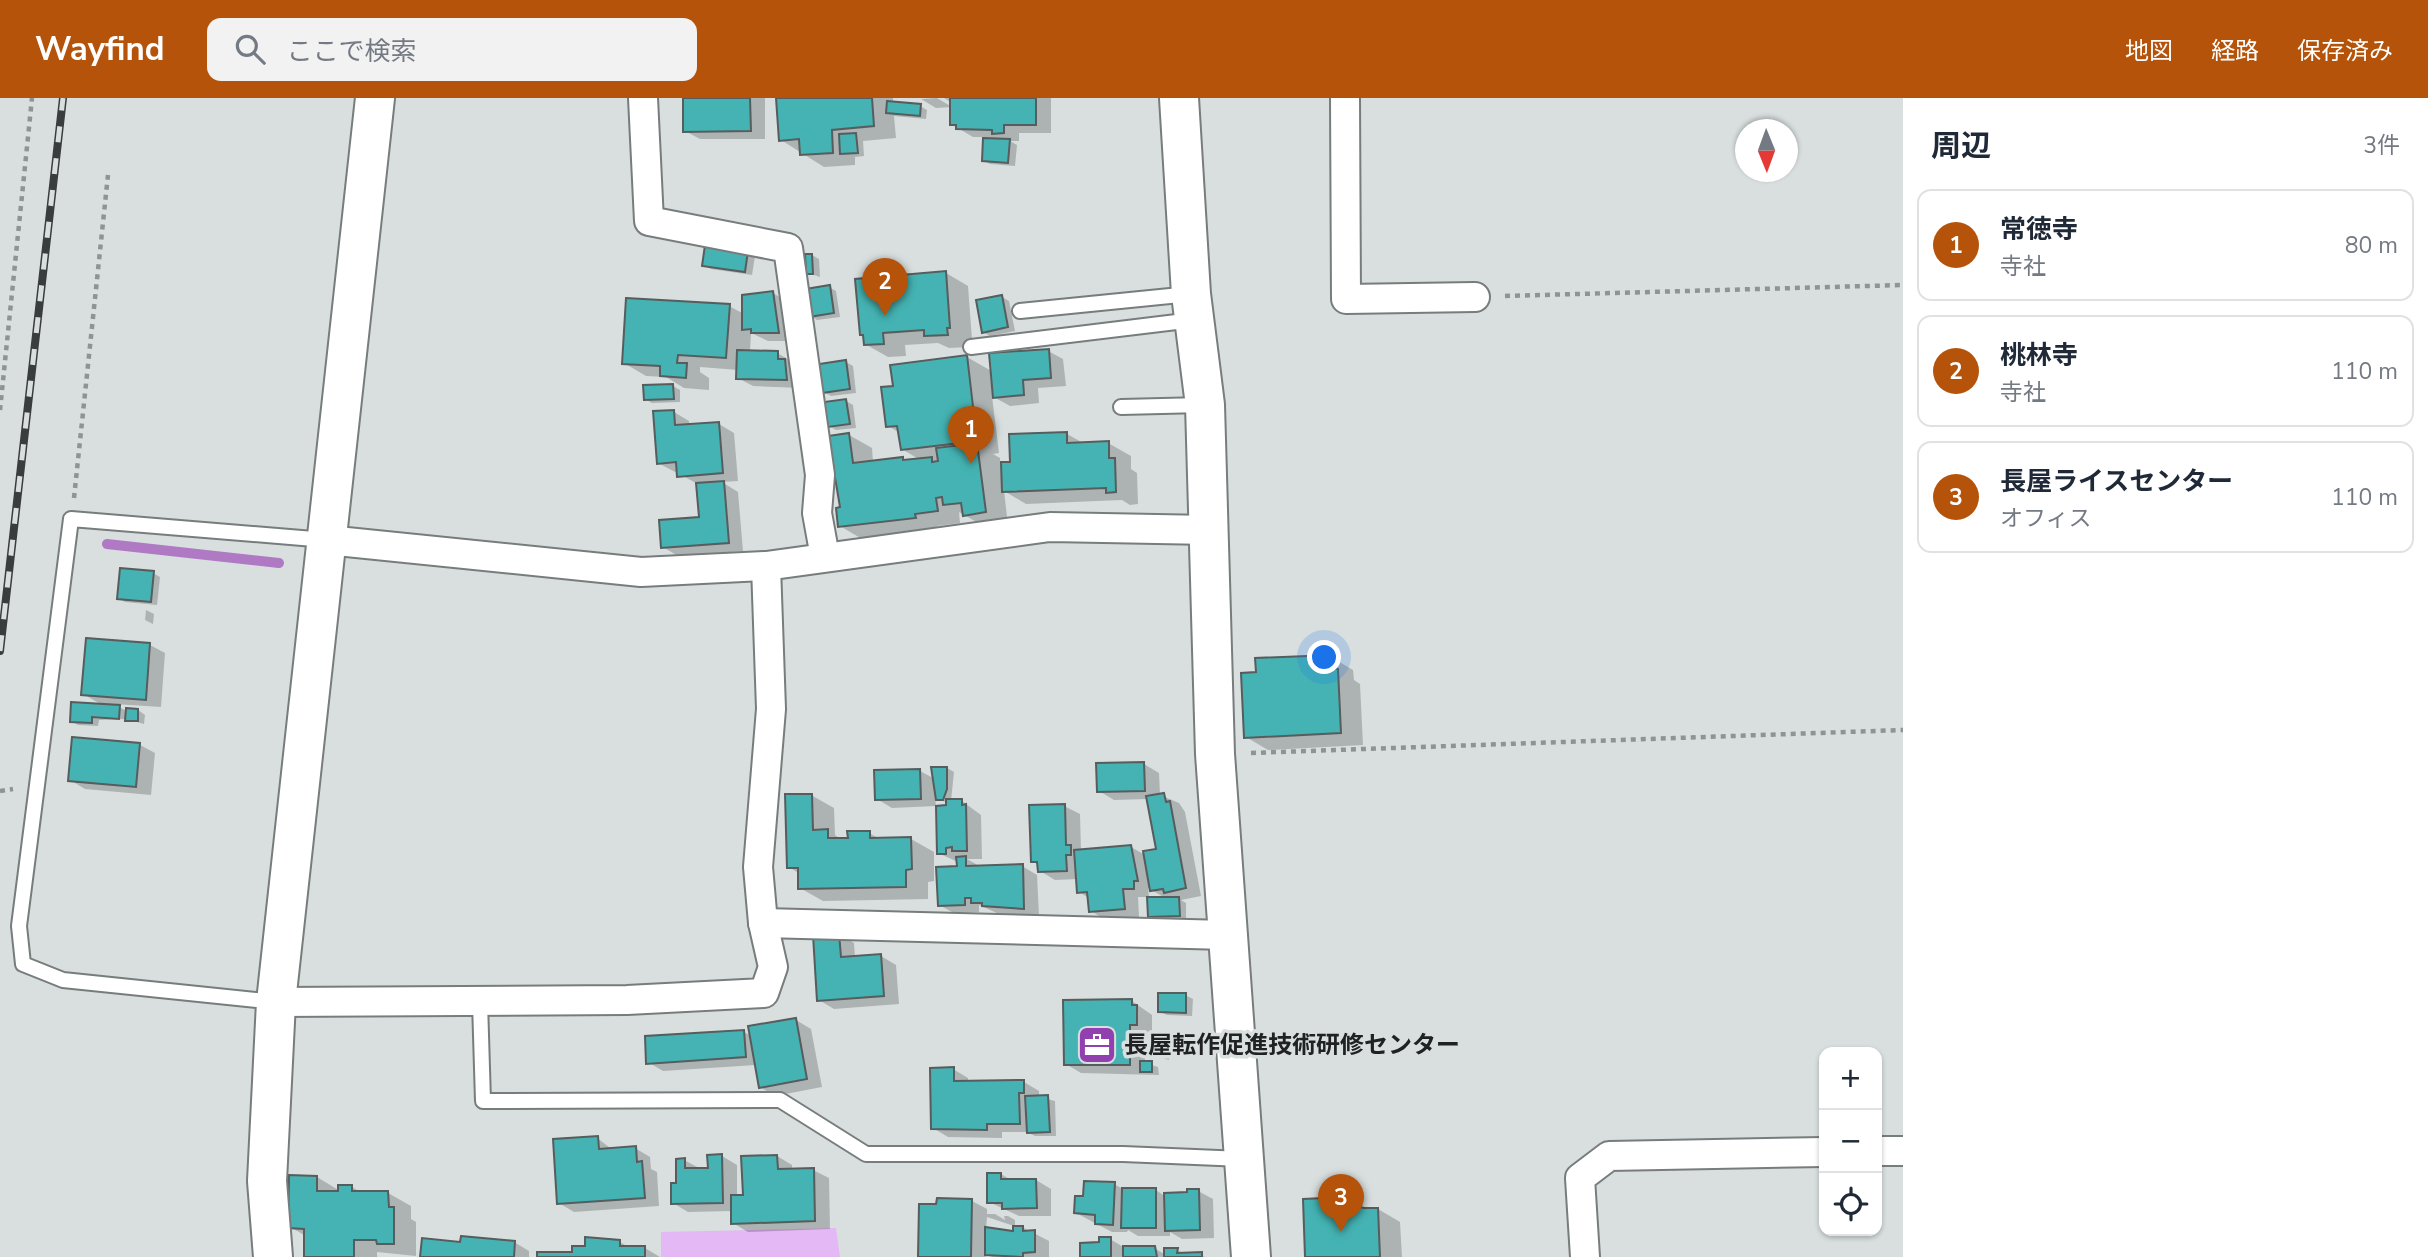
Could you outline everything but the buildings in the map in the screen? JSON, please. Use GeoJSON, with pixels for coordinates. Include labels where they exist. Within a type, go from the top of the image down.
{"type":"FeatureCollection","features":[{"type":"Feature","properties":{"kind":"street"},"geometry":{"type":"LineString","coordinates":[[273,1257],[267,1181],[276,1002],[375,98]]}},
{"type":"Feature","properties":{"kind":"street"},"geometry":{"type":"LineString","coordinates":[[643,98],[649,221],[788,248],[820,475],[817,513],[825,557]]}},
{"type":"Feature","properties":{"kind":"street"},"geometry":{"type":"LineString","coordinates":[[1179,98],[1193,307],[1205,405],[1215,754],[1251,1257]]}},
{"type":"Feature","properties":{"kind":"street"},"geometry":{"type":"LineString","coordinates":[[1345,98],[1346,299],[1475,296]]}},
{"type":"Feature","properties":{"kind":"street"},"geometry":{"type":"LineString","coordinates":[[327,540],[641,572],[766,566],[1049,527],[1210,530]]}},
{"type":"Feature","properties":{"kind":"street"},"geometry":{"type":"LineString","coordinates":[[276,1002],[626,1000],[764,993],[773,967],[763,923],[758,867],[771,709],[766,566]]}},
{"type":"Feature","properties":{"kind":"street"},"geometry":{"type":"LineString","coordinates":[[763,923],[1227,935]]}},
{"type":"Feature","properties":{"kind":"street"},"geometry":{"type":"LineString","coordinates":[[1882,1151],[1903,1150]]}},
{"type":"Feature","properties":{"kind":"street"},"geometry":{"type":"LineString","coordinates":[[1585,1257],[1580,1178],[1609,1156],[1819,1152]]}},
{"type":"Feature","properties":{"kind":"lane"},"geometry":{"type":"LineString","coordinates":[[1020,311],[1193,307]]}},
{"type":"Feature","properties":{"kind":"lane"},"geometry":{"type":"LineString","coordinates":[[971,347],[1193,307]]}},
{"type":"Feature","properties":{"kind":"lane"},"geometry":{"type":"LineString","coordinates":[[1121,407],[1205,405]]}},
{"type":"Feature","properties":{"kind":"lane"},"geometry":{"type":"LineString","coordinates":[[276,1002],[64,980],[23,964],[19,926],[72,519],[327,540]]}},
{"type":"Feature","properties":{"kind":"lane"},"geometry":{"type":"LineString","coordinates":[[480,1002],[482,1101],[780,1100],[866,1154],[1122,1154],[1244,1159]]}},
{"type":"Feature","properties":{"kind":"path"},"geometry":{"type":"LineString","coordinates":[[0,410],[32,98]]}},
{"type":"Feature","properties":{"kind":"path"},"geometry":{"type":"LineString","coordinates":[[72,519],[108,175]]}},
{"type":"Feature","properties":{"kind":"path"},"geometry":{"type":"LineString","coordinates":[[1475,296],[1903,285]]}},
{"type":"Feature","properties":{"kind":"path"},"geometry":{"type":"LineString","coordinates":[[1215,754],[1903,730]]}},
{"type":"Feature","properties":{"kind":"shaded area"},"geometry":{"type":"Polygon","coordinates":[[[836,1228],[840,1257],[661,1257],[661,1232],[836,1228]]]}},
{"type":"Feature","properties":{"kind":"waterway"},"geometry":{"type":"LineString","coordinates":[[107,544],[279,563]]}},
{"type":"Feature","properties":{"kind":"railway"},"geometry":{"type":"LineString","coordinates":[[0,651],[63,98]]}},
{"type":"Feature","properties":{"kind":"place","name":"桃林寺"},"geometry":{"type":"Point","coordinates":[885,316]}},
{"type":"Feature","properties":{"kind":"place","name":"常徳寺"},"geometry":{"type":"Point","coordinates":[971,464]}},
{"type":"Feature","properties":{"kind":"place","name":"長屋転作促進技術研修センター"},"geometry":{"type":"Point","coordinates":[1097,1045]}},
{"type":"Feature","properties":{"kind":"place","name":"長屋ライスセンター"},"geometry":{"type":"Point","coordinates":[1341,1232]}}]}
